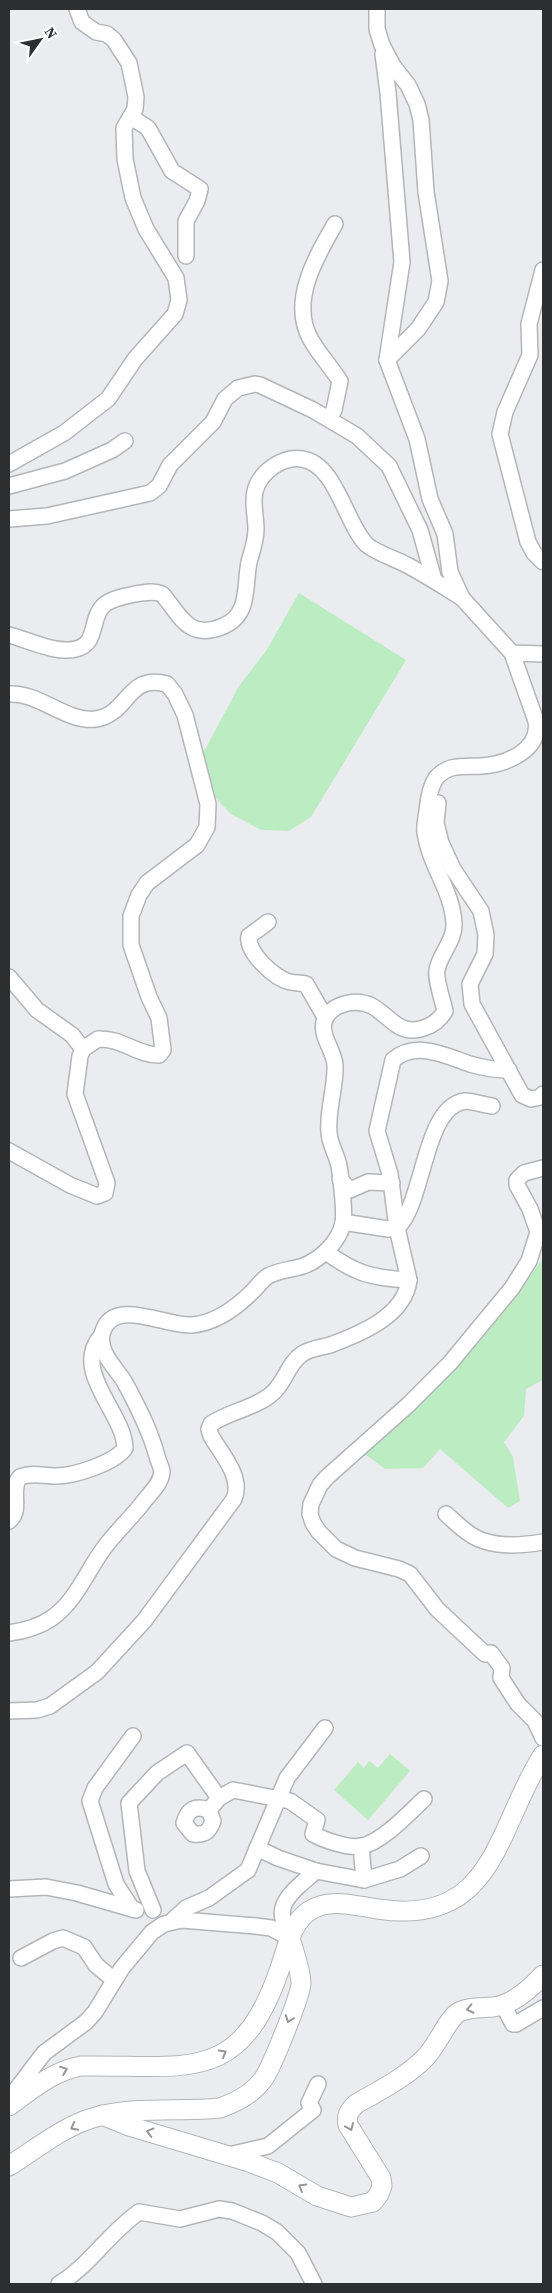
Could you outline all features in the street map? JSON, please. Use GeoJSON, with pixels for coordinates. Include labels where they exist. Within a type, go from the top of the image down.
{"type":"FeatureCollection","features":[{"type":"Feature","properties":{"kind":"main road"},"geometry":{"type":"LineString","coordinates":[[9,2106],[59,2072],[68,2068],[81,2066],[188,2065],[225,2054],[255,2024],[275,1983],[290,1938],[298,1922],[306,1912],[334,1902],[403,1911],[423,1910],[456,1898],[470,1888],[484,1873],[494,1858],[528,1779],[543,1755]]}},
{"type":"Feature","properties":{"kind":"main road"},"geometry":{"type":"LineString","coordinates":[[9,2166],[66,2130],[102,2115],[220,2108],[243,2098],[265,2077],[286,2027],[301,1983],[290,1938]]}},
{"type":"Feature","properties":{"kind":"main road"},"geometry":{"type":"LineString","coordinates":[[102,2115],[129,2126],[229,2155],[278,2173],[317,2196],[335,2203],[351,2207],[373,2202],[382,2186],[381,2178],[348,2125],[349,2111],[356,2104],[411,2071],[425,2059],[434,2049],[446,2026],[457,2013],[474,2008],[503,2005],[517,1998],[543,1975]]}},
{"type":"Feature","properties":{"kind":"street"},"geometry":{"type":"LineString","coordinates":[[9,464],[64,433],[108,399],[134,359],[169,322],[178,307],[179,292],[176,278],[146,228],[133,198],[125,160],[124,128],[135,108],[136,97],[129,63],[114,40],[107,34],[96,32],[82,22],[77,9]]}},
{"type":"Feature","properties":{"kind":"street"},"geometry":{"type":"LineString","coordinates":[[377,9],[377,28],[382,45],[388,94],[402,262],[387,360],[417,439],[430,499],[445,534],[450,572],[462,598]]}},
{"type":"Feature","properties":{"kind":"street"},"geometry":{"type":"LineString","coordinates":[[382,45],[393,66],[408,85],[417,104],[421,120],[426,192],[440,281],[436,302],[418,329],[387,360]]}},
{"type":"Feature","properties":{"kind":"street"},"geometry":{"type":"LineString","coordinates":[[131,117],[148,128],[172,171],[200,188],[197,201],[186,221],[186,256]]}},
{"type":"Feature","properties":{"kind":"street"},"geometry":{"type":"LineString","coordinates":[[329,419],[334,410],[340,381],[310,339],[303,317],[302,304],[316,259],[335,224]]}},
{"type":"Feature","properties":{"kind":"street"},"geometry":{"type":"LineString","coordinates":[[543,270],[528,330],[530,355],[505,412],[500,434],[528,542],[534,553],[543,562]]}},
{"type":"Feature","properties":{"kind":"street"},"geometry":{"type":"LineString","coordinates":[[9,519],[47,516],[144,495],[155,490],[170,465],[213,422],[225,399],[238,388],[255,384],[329,419],[357,436],[389,466],[420,530],[434,580]]}},
{"type":"Feature","properties":{"kind":"street"},"geometry":{"type":"LineString","coordinates":[[9,486],[65,471],[112,450],[125,440]]}},
{"type":"Feature","properties":{"kind":"street"},"geometry":{"type":"LineString","coordinates":[[9,635],[63,650],[75,649],[84,646],[90,640],[99,612],[104,605],[124,597],[152,592],[162,594],[185,624],[193,629],[211,630],[233,620],[244,605],[249,564],[255,542],[256,490],[260,479],[269,469],[293,459],[303,459],[314,463],[337,490],[345,510],[367,545],[434,580],[462,598],[512,653],[538,730],[536,738],[530,747],[502,762],[482,766],[453,766],[445,771],[435,781],[428,802],[424,831],[434,864],[450,896],[454,924],[452,938],[437,971],[445,1011],[435,1023],[423,1029],[414,1030],[400,1028],[372,1006],[354,1003],[340,1004],[325,1018],[323,1029],[335,1064],[328,1133],[338,1165],[344,1222],[337,1237],[326,1252],[303,1266],[268,1276],[228,1311],[209,1321],[186,1325],[125,1313],[114,1317],[104,1327],[102,1336],[104,1348],[110,1362],[122,1379],[154,1443],[162,1470],[160,1481],[104,1548],[78,1588],[60,1611],[36,1627],[9,1633]]}},
{"type":"Feature","properties":{"kind":"street"},"geometry":{"type":"LineString","coordinates":[[9,530],[47,516]]}},
{"type":"Feature","properties":{"kind":"street"},"geometry":{"type":"LineString","coordinates":[[512,653],[543,654]]}},
{"type":"Feature","properties":{"kind":"street"},"geometry":{"type":"LineString","coordinates":[[9,694],[28,696],[80,718],[90,720],[99,719],[117,708],[139,686],[148,681],[167,684],[175,694],[185,715],[208,804],[207,826],[197,845],[147,884],[139,895],[131,916],[131,945],[149,997],[159,1018],[163,1050],[159,1054],[150,1055],[119,1040],[98,1039],[83,1049],[78,1064],[78,1076],[75,1080],[74,1094],[107,1183],[105,1193],[97,1196],[70,1185],[9,1150]]}},
{"type":"Feature","properties":{"kind":"street"},"geometry":{"type":"LineString","coordinates":[[435,781],[441,788],[436,816],[441,843],[458,878],[481,911],[486,934],[485,954],[470,984],[472,1004],[485,1031],[497,1047],[522,1095],[531,1100],[541,1097],[543,1094]]}},
{"type":"Feature","properties":{"kind":"street"},"geometry":{"type":"LineString","coordinates":[[268,922],[249,936],[248,943],[252,951],[266,968],[288,982],[306,984],[325,1018]]}},
{"type":"Feature","properties":{"kind":"street"},"geometry":{"type":"LineString","coordinates":[[9,977],[37,1010],[72,1035],[83,1049]]}},
{"type":"Feature","properties":{"kind":"street"},"geometry":{"type":"LineString","coordinates":[[9,1711],[37,1710],[50,1706],[97,1672],[144,1620],[234,1499],[238,1491],[237,1480],[211,1436],[209,1429],[211,1424],[268,1397],[279,1388],[294,1361],[307,1351],[337,1342],[389,1316],[400,1303],[408,1288],[409,1280],[397,1228],[392,1183],[377,1132],[393,1060],[404,1052],[423,1050],[441,1053],[482,1067],[509,1070]]}},
{"type":"Feature","properties":{"kind":"street"},"geometry":{"type":"LineString","coordinates":[[344,1222],[388,1229],[397,1228],[406,1215],[414,1196],[437,1123],[454,1106],[465,1102],[492,1106]]}},
{"type":"Feature","properties":{"kind":"street"},"geometry":{"type":"LineString","coordinates":[[543,1168],[524,1173],[517,1180],[517,1185],[530,1209],[538,1232],[528,1261],[512,1288],[450,1362],[408,1405],[327,1477],[316,1493],[310,1514],[319,1532],[336,1549],[355,1558],[410,1574],[437,1609],[485,1654],[491,1653],[502,1668],[501,1678],[518,1704],[536,1721],[543,1738]]}},
{"type":"Feature","properties":{"kind":"street"},"geometry":{"type":"LineString","coordinates":[[340,1179],[350,1190],[368,1182],[392,1183]]}},
{"type":"Feature","properties":{"kind":"street"},"geometry":{"type":"LineString","coordinates":[[326,1252],[358,1272],[375,1277],[409,1280]]}},
{"type":"Feature","properties":{"kind":"street"},"geometry":{"type":"LineString","coordinates":[[9,1521],[15,1512],[16,1486],[20,1477],[33,1474],[61,1476],[78,1472],[118,1456],[125,1448],[122,1436],[96,1379],[91,1360],[94,1345],[102,1336]]}},
{"type":"Feature","properties":{"kind":"street"},"geometry":{"type":"LineString","coordinates":[[446,1514],[467,1533],[490,1542],[518,1546],[543,1542]]}},
{"type":"Feature","properties":{"kind":"street"},"geometry":{"type":"LineString","coordinates":[[9,2099],[44,2053],[86,2022],[96,2012],[114,1980],[141,1944],[186,1908],[209,1898],[248,1870],[287,1778],[325,1728]]}},
{"type":"Feature","properties":{"kind":"street"},"geometry":{"type":"LineString","coordinates":[[132,1909],[116,1884],[90,1801],[95,1788],[133,1736]]}},
{"type":"Feature","properties":{"kind":"street"},"geometry":{"type":"LineString","coordinates":[[219,1798],[186,1753],[157,1773],[129,1803],[137,1870],[153,1910],[168,1922],[263,1927],[281,1932],[290,1938]]}},
{"type":"Feature","properties":{"kind":"street"},"geometry":{"type":"LineString","coordinates":[[209,1810],[219,1798],[233,1790],[252,1792],[290,1801],[313,1815],[317,1820],[313,1834],[326,1841],[361,1846],[380,1837],[424,1799]]}},
{"type":"Feature","properties":{"kind":"street"},"geometry":{"type":"LineString","coordinates":[[361,1846],[364,1880]]}},
{"type":"Feature","properties":{"kind":"street"},"geometry":{"type":"LineString","coordinates":[[257,1848],[278,1858],[316,1870],[364,1880],[400,1870],[421,1856]]}},
{"type":"Feature","properties":{"kind":"street"},"geometry":{"type":"LineString","coordinates":[[290,1938],[282,1909],[287,1899],[316,1870]]}},
{"type":"Feature","properties":{"kind":"street"},"geometry":{"type":"LineString","coordinates":[[9,1889],[46,1887],[77,1892],[132,1909],[153,1910]]}},
{"type":"Feature","properties":{"kind":"street"},"geometry":{"type":"LineString","coordinates":[[21,1958],[53,1941],[64,1938],[84,1947],[96,1965],[114,1980]]}},
{"type":"Feature","properties":{"kind":"street"},"geometry":{"type":"LineString","coordinates":[[275,1983],[286,1979],[301,1983]]}},
{"type":"Feature","properties":{"kind":"street"},"geometry":{"type":"LineString","coordinates":[[503,2005],[509,2019],[516,2024],[543,2008]]}},
{"type":"Feature","properties":{"kind":"street"},"geometry":{"type":"LineString","coordinates":[[229,2155],[268,2146],[313,2110],[309,2103],[318,2084]]}},
{"type":"Feature","properties":{"kind":"street"},"geometry":{"type":"LineString","coordinates":[[59,2284],[80,2270],[112,2234],[139,2212],[180,2219],[218,2209],[246,2216],[277,2232],[298,2254],[314,2284]]}},
{"type":"Feature","properties":{"kind":"green space"},"geometry":{"type":"Polygon","coordinates":[[[299,593],[406,660],[311,817],[289,831],[261,830],[231,814],[206,788],[201,757],[239,686],[266,651],[299,593]]]}},
{"type":"Feature","properties":{"kind":"green space"},"geometry":{"type":"Polygon","coordinates":[[[543,1259],[543,1380],[526,1389],[524,1416],[504,1442],[513,1457],[520,1501],[508,1508],[440,1449],[423,1468],[385,1469],[362,1452],[498,1316],[543,1259]]]}},
{"type":"Feature","properties":{"kind":"green space"},"geometry":{"type":"Polygon","coordinates":[[[390,1754],[410,1771],[368,1820],[334,1790],[358,1762],[364,1768],[369,1761],[378,1768],[390,1754]]]}}]}
